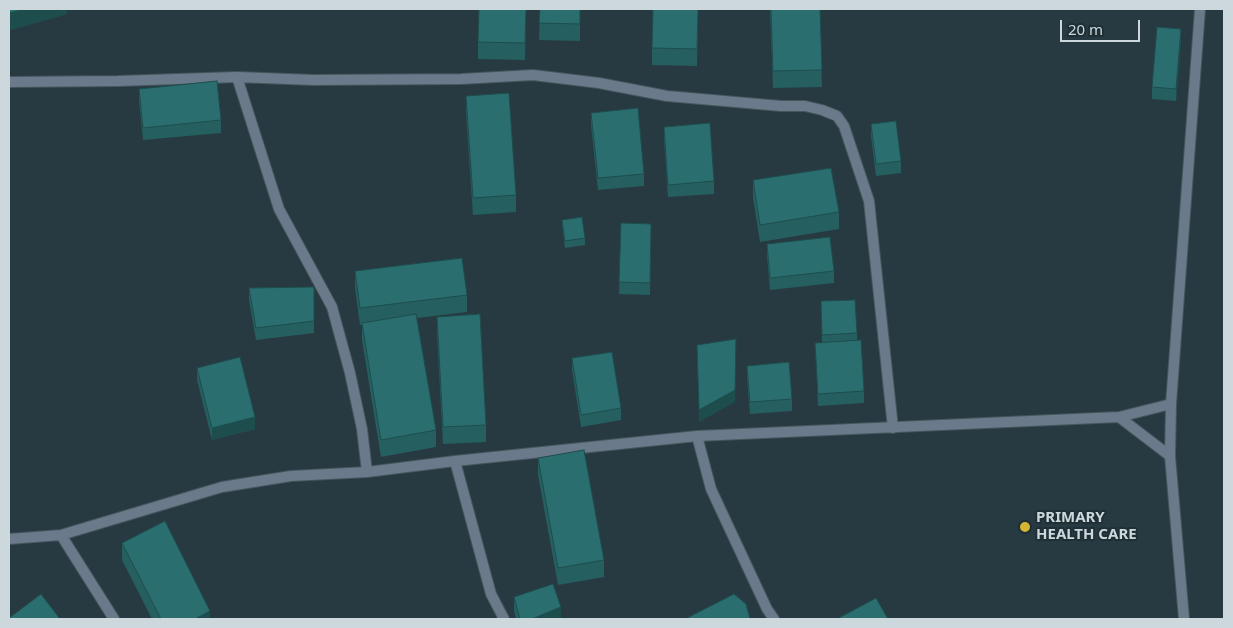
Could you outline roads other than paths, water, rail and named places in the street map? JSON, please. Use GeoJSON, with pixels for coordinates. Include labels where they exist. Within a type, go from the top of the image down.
{"type":"FeatureCollection","features":[{"type":"Feature","properties":{"kind":"street"},"geometry":{"type":"LineString","coordinates":[[1184,619],[1170,456],[1171,404],[1200,9]]}},
{"type":"Feature","properties":{"kind":"street"},"geometry":{"type":"LineString","coordinates":[[9,82],[237,77],[314,80],[442,79],[533,75],[599,83],[667,96],[781,106],[804,106],[822,110],[837,116],[844,126],[869,201],[893,428]]}},
{"type":"Feature","properties":{"kind":"street"},"geometry":{"type":"LineString","coordinates":[[237,77],[279,209],[332,307],[350,373],[362,429],[367,472]]}},
{"type":"Feature","properties":{"kind":"street"},"geometry":{"type":"LineString","coordinates":[[9,539],[61,535],[222,486],[291,476],[367,472],[697,436],[1119,417],[1171,404]]}},
{"type":"Feature","properties":{"kind":"street"},"geometry":{"type":"LineString","coordinates":[[1119,417],[1170,456]]}},
{"type":"Feature","properties":{"kind":"street"},"geometry":{"type":"LineString","coordinates":[[697,436],[711,488],[767,609],[774,619]]}},
{"type":"Feature","properties":{"kind":"street"},"geometry":{"type":"LineString","coordinates":[[455,462],[491,594],[504,619]]}},
{"type":"Feature","properties":{"kind":"street"},"geometry":{"type":"LineString","coordinates":[[61,535],[114,619]]}},
{"type":"Feature","properties":{"kind":"place","name":"PRIMARY HEALTH CARE"},"geometry":{"type":"Point","coordinates":[1025,527]}}]}
